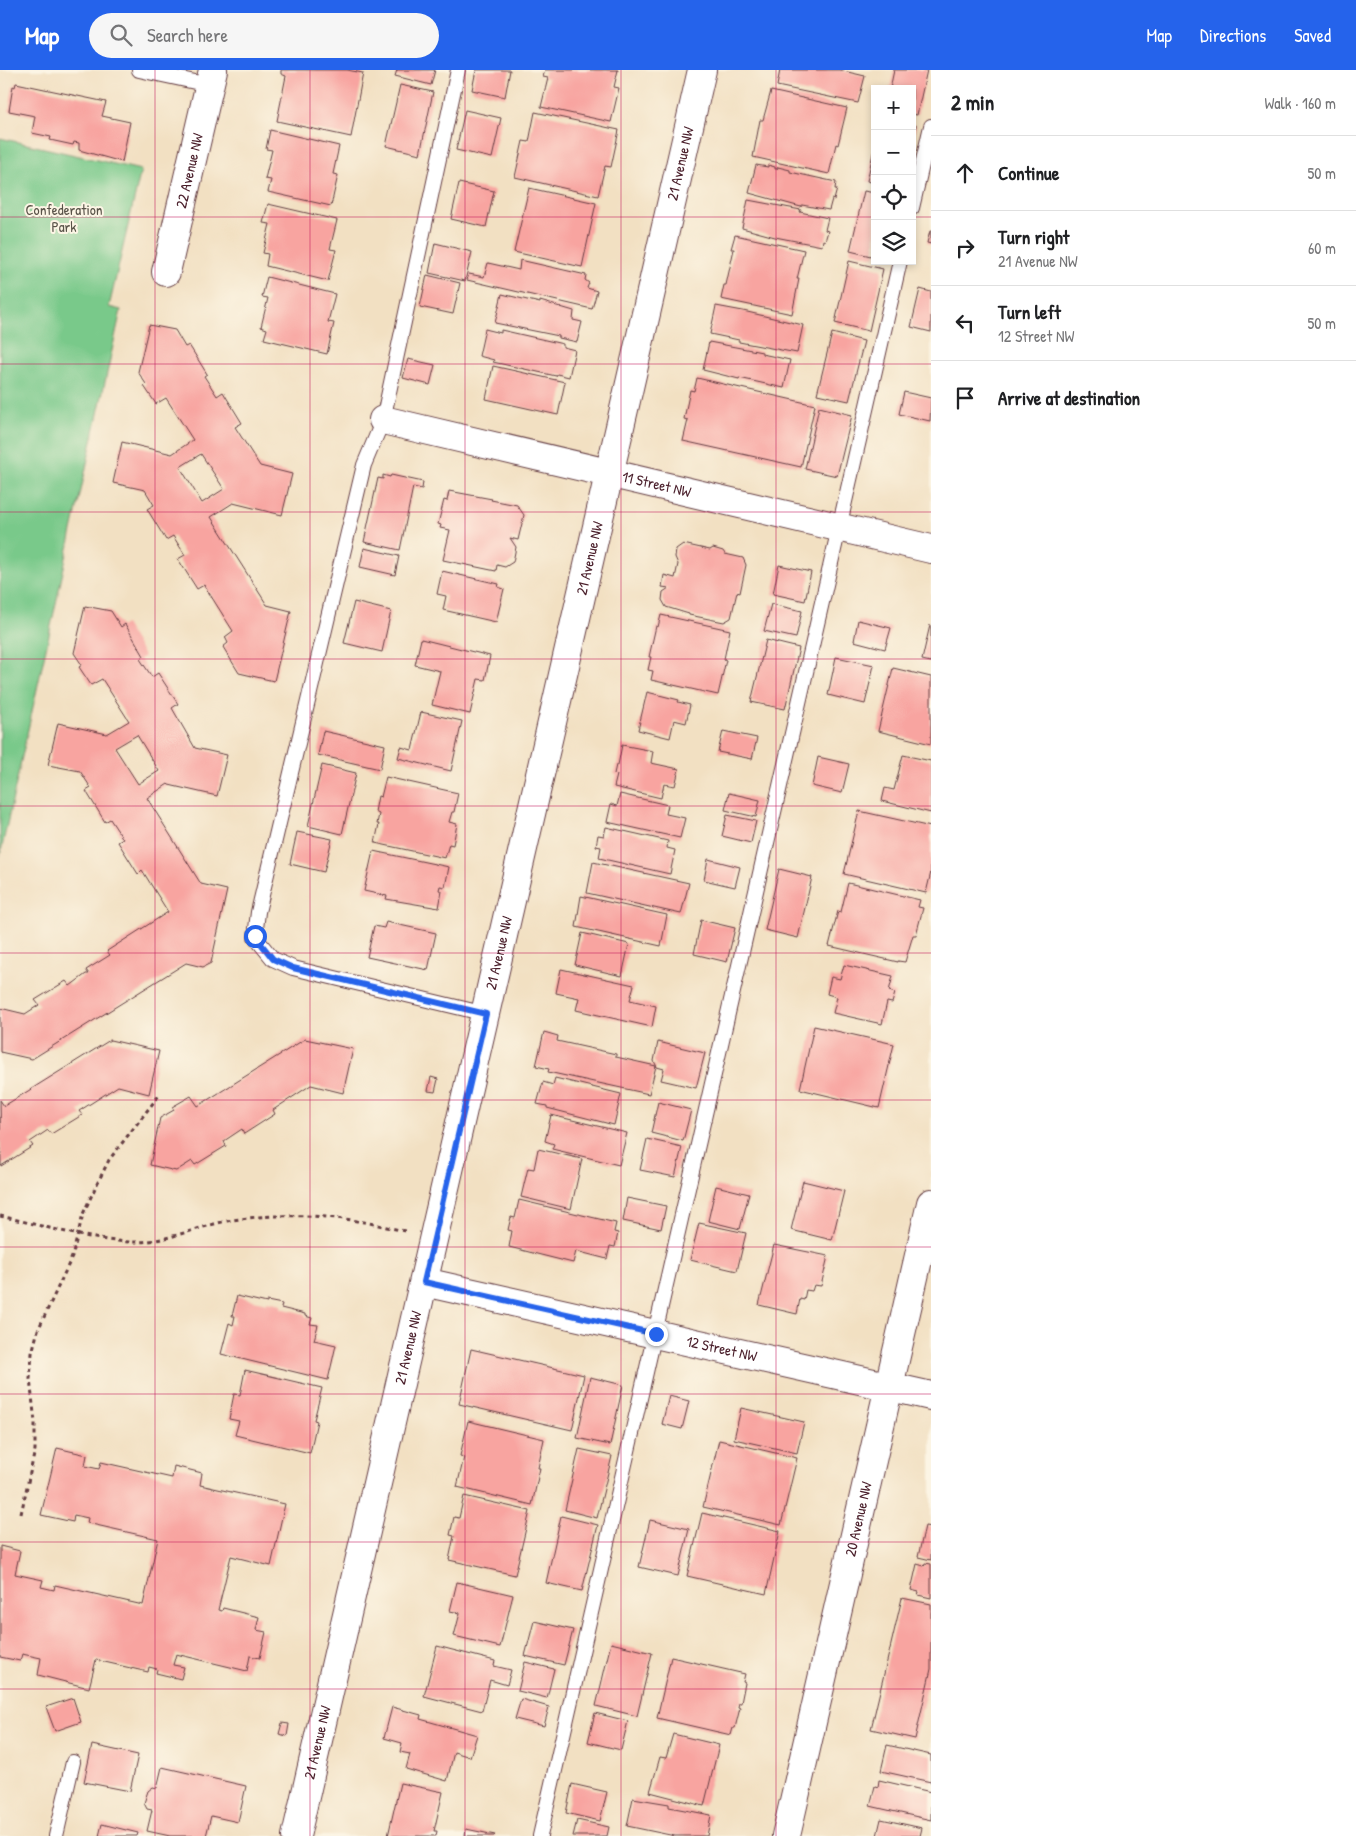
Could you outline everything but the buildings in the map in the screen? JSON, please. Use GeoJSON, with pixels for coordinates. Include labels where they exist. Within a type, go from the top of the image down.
{"type":"FeatureCollection","features":[{"type":"Feature","properties":{"kind":"street","name":"21 Avenue NW"},"geometry":{"type":"LineString","coordinates":[[296,1836],[702,70]]}},
{"type":"Feature","properties":{"kind":"street","name":"22 Avenue NW"},"geometry":{"type":"LineString","coordinates":[[166,272],[211,78]]}},
{"type":"Feature","properties":{"kind":"street","name":"11 Street NW"},"geometry":{"type":"LineString","coordinates":[[383,420],[931,549]]}},
{"type":"Feature","properties":{"kind":"street","name":"20 Avenue NW"},"geometry":{"type":"LineString","coordinates":[[786,1836],[931,1204]]}},
{"type":"Feature","properties":{"kind":"street","name":"12 Street NW"},"geometry":{"type":"LineString","coordinates":[[424,1282],[931,1396]]}},
{"type":"Feature","properties":{"kind":"lane"},"geometry":{"type":"LineString","coordinates":[[139,70],[211,78]]}},
{"type":"Feature","properties":{"kind":"lane"},"geometry":{"type":"LineString","coordinates":[[458,70],[383,420],[364,465],[261,902],[255,936],[273,959],[293,968],[486,1014]]}},
{"type":"Feature","properties":{"kind":"lane"},"geometry":{"type":"LineString","coordinates":[[916,191],[931,126]]}},
{"type":"Feature","properties":{"kind":"lane"},"geometry":{"type":"LineString","coordinates":[[540,1836],[899,265]]}},
{"type":"Feature","properties":{"kind":"lane"},"geometry":{"type":"LineString","coordinates":[[56,1836],[73,1762]]}},
{"type":"Feature","properties":{"kind":"path"},"geometry":{"type":"LineString","coordinates":[[21,1514],[35,1450],[35,1422],[30,1378],[32,1353],[38,1330],[72,1258],[84,1214],[109,1160],[160,1094]]}},
{"type":"Feature","properties":{"kind":"path"},"geometry":{"type":"LineString","coordinates":[[0,1216],[108,1240],[136,1242],[160,1239],[229,1221],[305,1216],[355,1220],[409,1232]]}},
{"type":"Feature","properties":{"kind":"green space","name":"Confederation Park"},"geometry":{"type":"Polygon","coordinates":[[[0,138],[141,170],[109,307],[121,310],[0,856],[0,138]]]}},
{"type":"Feature","properties":{"kind":"route"},"geometry":{"type":"LineString","coordinates":[[255,936],[273,959],[293,968],[486,1014],[424,1282],[656,1334]]}}]}
